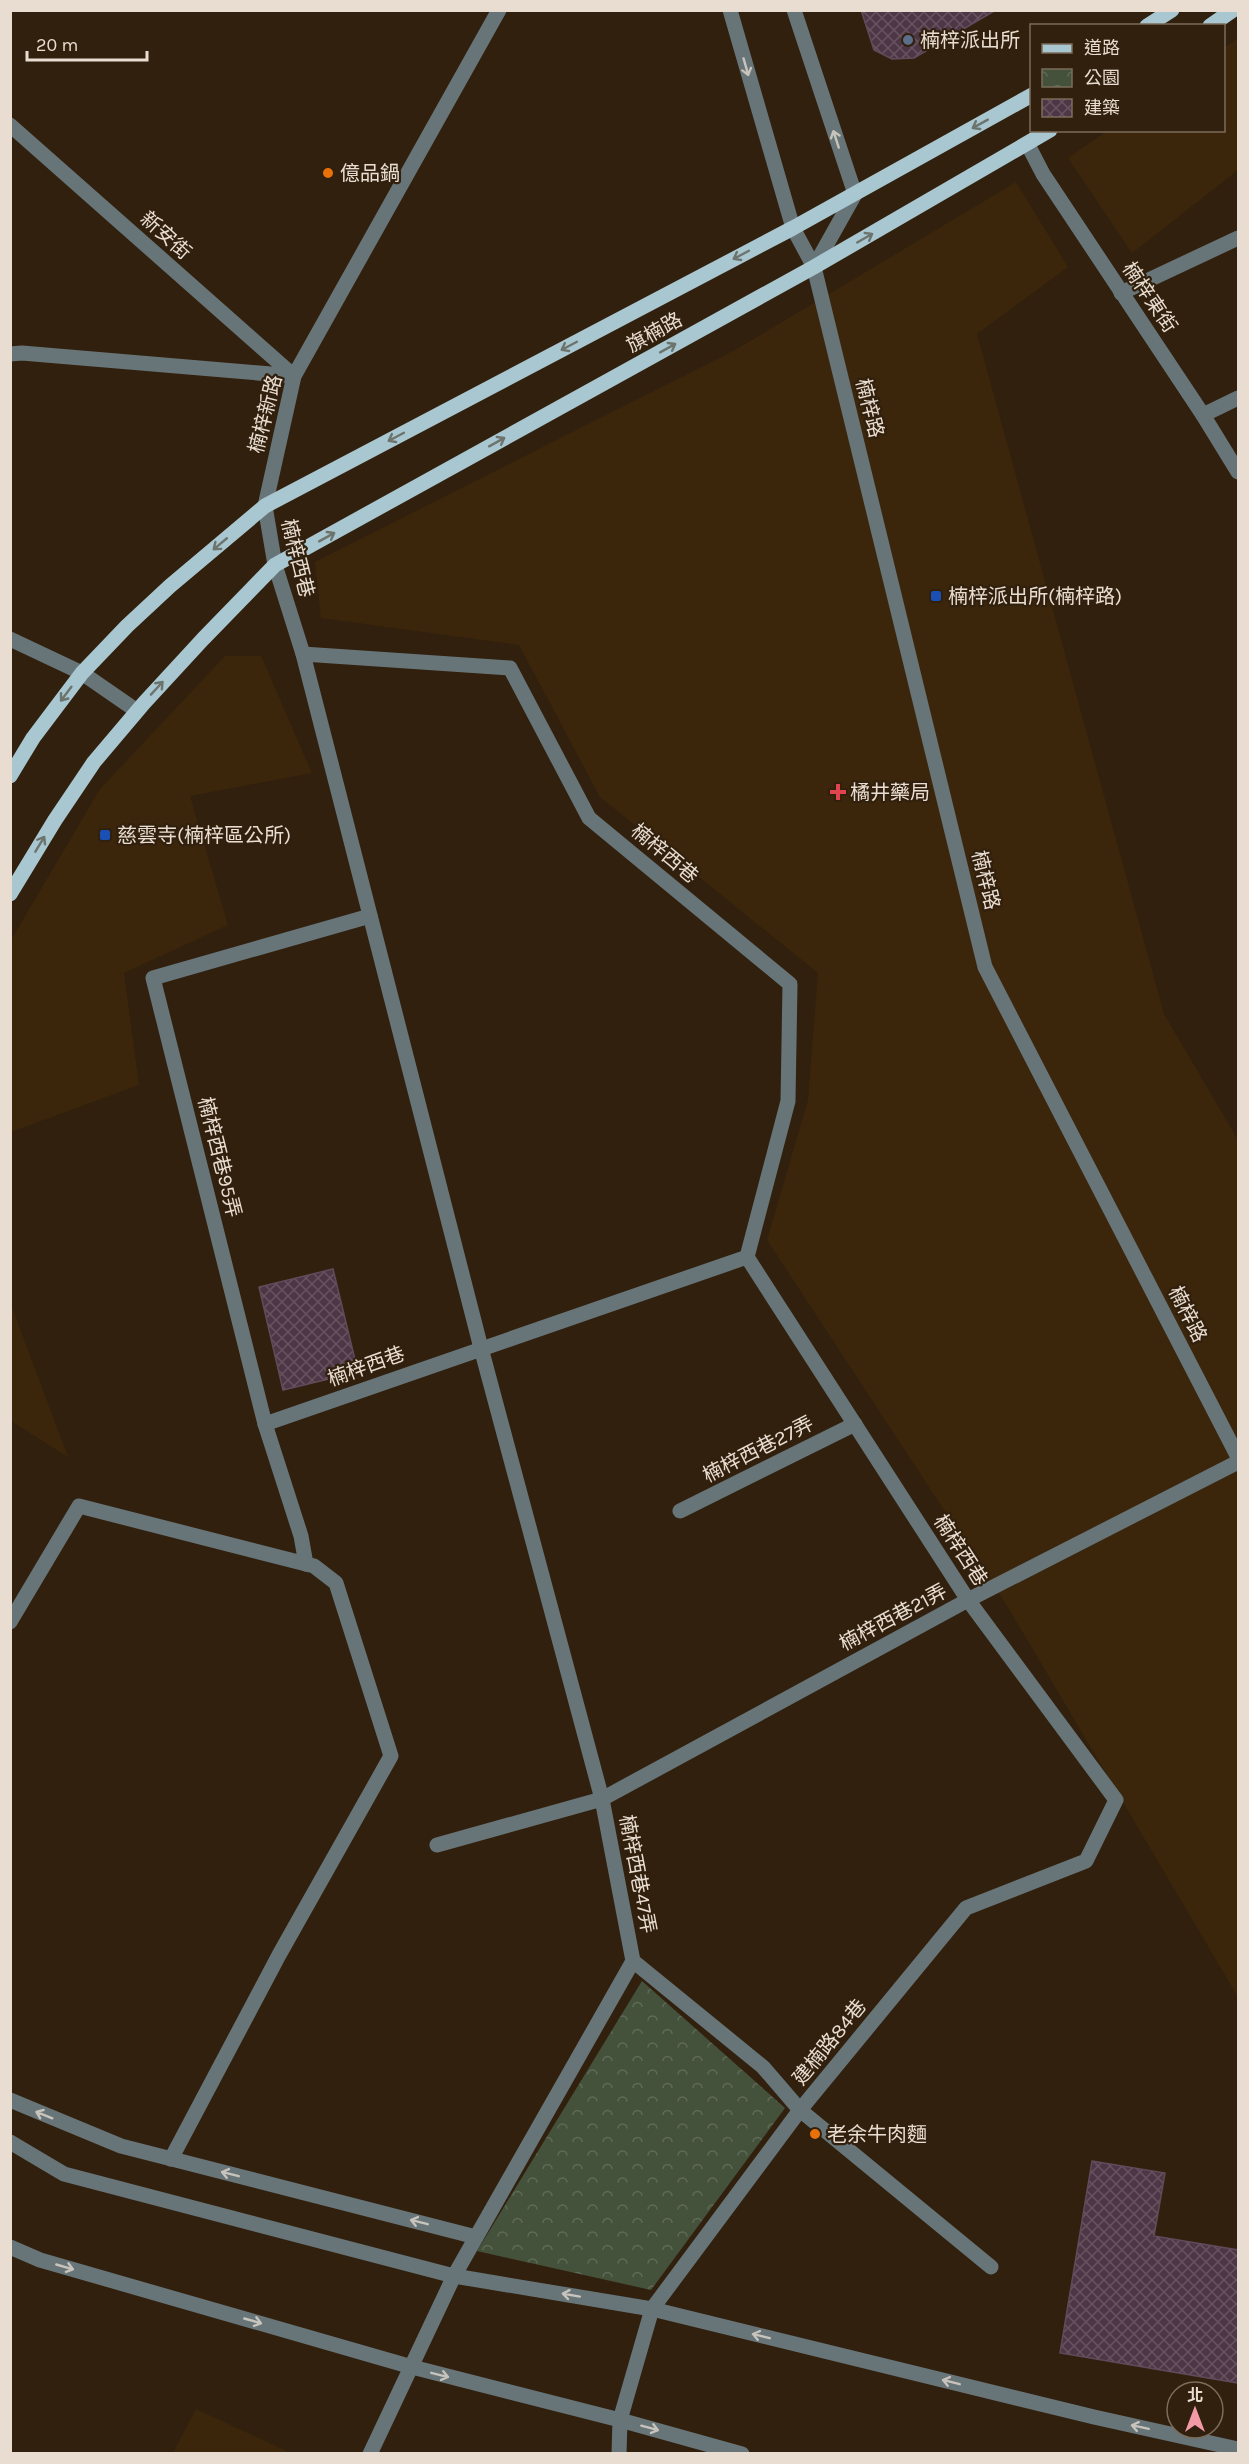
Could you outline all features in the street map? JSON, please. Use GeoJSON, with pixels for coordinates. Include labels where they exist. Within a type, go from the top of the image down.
{"type":"FeatureCollection","features":[{"type":"Feature","properties":{"kind":"main road"},"geometry":{"type":"LineString","coordinates":[[1150,24],[1172,10]]}},
{"type":"Feature","properties":{"kind":"main road"},"geometry":{"type":"LineString","coordinates":[[1213,24],[1233,10]]}},
{"type":"Feature","properties":{"kind":"main road","name":"旗楠路"},"geometry":{"type":"LineString","coordinates":[[265,506],[793,228],[1030,96]]}},
{"type":"Feature","properties":{"kind":"main road","name":"旗楠路"},"geometry":{"type":"LineString","coordinates":[[275,565],[814,267],[1047,132]]}},
{"type":"Feature","properties":{"kind":"main road"},"geometry":{"type":"LineString","coordinates":[[10,777],[33,738],[82,673],[170,586],[265,506]]}},
{"type":"Feature","properties":{"kind":"main road"},"geometry":{"type":"LineString","coordinates":[[10,894],[61,810],[94,762],[203,639],[275,565]]}},
{"type":"Feature","properties":{"kind":"street","name":"楠梓新路"},"geometry":{"type":"LineString","coordinates":[[265,506],[294,376],[499,10]]}},
{"type":"Feature","properties":{"kind":"street","name":"楠梓路"},"geometry":{"type":"LineString","coordinates":[[730,10],[793,228],[814,267],[985,967],[1239,1457]]}},
{"type":"Feature","properties":{"kind":"street"},"geometry":{"type":"LineString","coordinates":[[794,10],[855,194],[814,267]]}},
{"type":"Feature","properties":{"kind":"street","name":"新安街"},"geometry":{"type":"LineString","coordinates":[[10,125],[294,376]]}},
{"type":"Feature","properties":{"kind":"street","name":"楠梓東街"},"geometry":{"type":"LineString","coordinates":[[1028,145],[1042,174],[1239,472]]}},
{"type":"Feature","properties":{"kind":"street"},"geometry":{"type":"LineString","coordinates":[[1121,293],[1239,238]]}},
{"type":"Feature","properties":{"kind":"street"},"geometry":{"type":"LineString","coordinates":[[10,354],[22,352],[294,376]]}},
{"type":"Feature","properties":{"kind":"street"},"geometry":{"type":"LineString","coordinates":[[1203,415],[1239,398]]}},
{"type":"Feature","properties":{"kind":"street","name":"楠梓西巷"},"geometry":{"type":"LineString","coordinates":[[265,506],[275,565],[303,654],[480,1348]]}},
{"type":"Feature","properties":{"kind":"street"},"geometry":{"type":"LineString","coordinates":[[10,639],[82,673],[137,711]]}},
{"type":"Feature","properties":{"kind":"street","name":"楠梓西巷"},"geometry":{"type":"LineString","coordinates":[[303,654],[510,668],[589,818],[790,984],[788,1101],[747,1257],[968,1600],[1116,1800],[1086,1861]]}},
{"type":"Feature","properties":{"kind":"street","name":"楠梓西巷95弄"},"geometry":{"type":"LineString","coordinates":[[306,1564],[301,1536],[266,1424],[153,978],[370,916]]}},
{"type":"Feature","properties":{"kind":"street","name":"楠梓西巷"},"geometry":{"type":"LineString","coordinates":[[266,1424],[747,1257]]}},
{"type":"Feature","properties":{"kind":"street","name":"楠梓西巷47弄"},"geometry":{"type":"LineString","coordinates":[[370,2454],[454,2276],[633,1961],[602,1799],[480,1348]]}},
{"type":"Feature","properties":{"kind":"street","name":"楠梓西巷27弄"},"geometry":{"type":"LineString","coordinates":[[680,1511],[855,1424]]}},
{"type":"Feature","properties":{"kind":"street","name":"楠梓西巷21弄"},"geometry":{"type":"LineString","coordinates":[[437,1845],[602,1799],[968,1600],[1239,1462]]}},
{"type":"Feature","properties":{"kind":"street"},"geometry":{"type":"LineString","coordinates":[[10,1622],[79,1506],[314,1566],[336,1583],[391,1756],[279,1955],[171,2159]]}},
{"type":"Feature","properties":{"kind":"street","name":"建楠路84巷"},"geometry":{"type":"LineString","coordinates":[[652,2309],[800,2110],[966,1908],[1086,1861]]}},
{"type":"Feature","properties":{"kind":"street"},"geometry":{"type":"LineString","coordinates":[[633,1961],[763,2067],[800,2110],[991,2267]]}},
{"type":"Feature","properties":{"kind":"street"},"geometry":{"type":"LineString","coordinates":[[10,2100],[121,2146],[476,2236]]}},
{"type":"Feature","properties":{"kind":"street"},"geometry":{"type":"LineString","coordinates":[[10,2142],[64,2174],[454,2276],[652,2309],[1094,2417],[1239,2449]]}},
{"type":"Feature","properties":{"kind":"street"},"geometry":{"type":"LineString","coordinates":[[10,2247],[40,2260],[411,2367],[620,2420],[742,2454]]}},
{"type":"Feature","properties":{"kind":"street"},"geometry":{"type":"LineString","coordinates":[[619,2454],[620,2420],[652,2309]]}},
{"type":"Feature","properties":{"kind":"shaded area"},"geometry":{"type":"Polygon","coordinates":[[[1238,38],[1238,170],[1132,253],[1068,158],[1106,132],[1225,132],[1225,47],[1238,38]]]}},
{"type":"Feature","properties":{"kind":"shaded area"},"geometry":{"type":"Polygon","coordinates":[[[1016,182],[1068,267],[977,334],[1164,1014],[1238,1140],[1238,1997],[1009,1609],[767,1240],[808,1100],[818,973],[600,797],[519,645],[321,618],[315,562],[737,349],[1016,182]]]}},
{"type":"Feature","properties":{"kind":"shaded area"},"geometry":{"type":"Polygon","coordinates":[[[225,656],[261,656],[312,773],[190,796],[228,925],[124,973],[139,1085],[11,1132],[11,940],[100,789],[225,656]]]}},
{"type":"Feature","properties":{"kind":"shaded area"},"geometry":{"type":"Polygon","coordinates":[[[11,1305],[68,1457],[11,1421],[11,1305]]]}},
{"type":"Feature","properties":{"kind":"shaded area"},"geometry":{"type":"Polygon","coordinates":[[[196,2409],[291,2453],[173,2453],[196,2409]]]}},
{"type":"Feature","properties":{"kind":"green space"},"geometry":{"type":"Polygon","coordinates":[[[642,1981],[785,2108],[651,2290],[477,2251],[642,1981]]]}},
{"type":"Feature","properties":{"kind":"building","name":"楠梓派出所"},"geometry":{"type":"Polygon","coordinates":[[[861,10],[996,10],[914,58],[892,59],[874,50],[861,10]]]}},
{"type":"Feature","properties":{"kind":"building"},"geometry":{"type":"Polygon","coordinates":[[[333,1269],[358,1372],[283,1390],[259,1287],[333,1269]]]}},
{"type":"Feature","properties":{"kind":"building"},"geometry":{"type":"Polygon","coordinates":[[[1092,2161],[1165,2173],[1154,2236],[1238,2250],[1238,2383],[1060,2353],[1092,2161]]]}},
{"type":"Feature","properties":{"kind":"place","name":"楠梓派出所"},"geometry":{"type":"Point","coordinates":[908,40]}},
{"type":"Feature","properties":{"kind":"place","name":"億品鍋"},"geometry":{"type":"Point","coordinates":[328,173]}},
{"type":"Feature","properties":{"kind":"place","name":"楠梓派出所(楠梓路)"},"geometry":{"type":"Point","coordinates":[936,596]}},
{"type":"Feature","properties":{"kind":"place","name":"橘井藥局"},"geometry":{"type":"Point","coordinates":[838,792]}},
{"type":"Feature","properties":{"kind":"place","name":"慈雲寺(楠梓區公所)"},"geometry":{"type":"Point","coordinates":[105,835]}},
{"type":"Feature","properties":{"kind":"place","name":"老余牛肉麵"},"geometry":{"type":"Point","coordinates":[815,2134]}}]}
